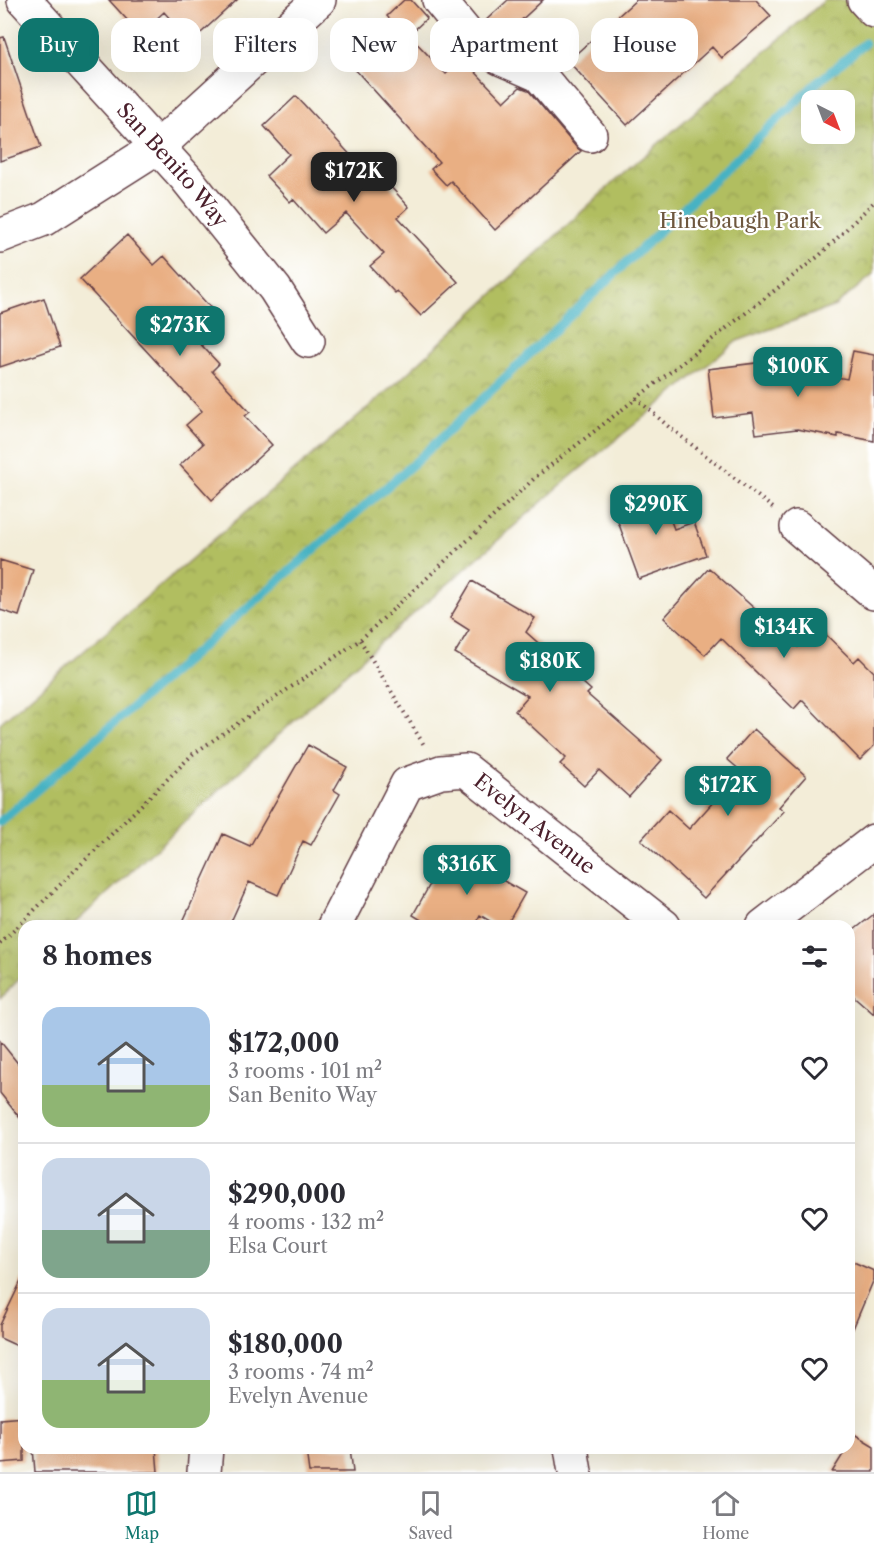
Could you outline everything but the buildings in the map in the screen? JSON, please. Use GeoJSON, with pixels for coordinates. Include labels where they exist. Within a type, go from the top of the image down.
{"type":"FeatureCollection","features":[{"type":"Feature","properties":{"kind":"street","name":"San Benito Way"},"geometry":{"type":"LineString","coordinates":[[24,0],[159,146],[275,289],[308,341]]}},
{"type":"Feature","properties":{"kind":"street"},"geometry":{"type":"LineString","coordinates":[[0,236],[44,219],[159,146],[319,0]]}},
{"type":"Feature","properties":{"kind":"street"},"geometry":{"type":"LineString","coordinates":[[439,0],[476,45],[539,75],[590,135]]}},
{"type":"Feature","properties":{"kind":"street"},"geometry":{"type":"LineString","coordinates":[[798,527],[874,593]]}},
{"type":"Feature","properties":{"kind":"street","name":"Evelyn Avenue"},"geometry":{"type":"LineString","coordinates":[[337,920],[407,784],[441,771],[466,770],[656,920]]}},
{"type":"Feature","properties":{"kind":"street"},"geometry":{"type":"LineString","coordinates":[[771,920],[874,841]]}},
{"type":"Feature","properties":{"kind":"street"},"geometry":{"type":"LineString","coordinates":[[204,1472],[206,1454]]}},
{"type":"Feature","properties":{"kind":"street"},"geometry":{"type":"LineString","coordinates":[[572,1454],[575,1472]]}},
{"type":"Feature","properties":{"kind":"path"},"geometry":{"type":"LineString","coordinates":[[24,920],[193,754],[360,640],[537,476],[820,255],[874,202]]}},
{"type":"Feature","properties":{"kind":"path"},"geometry":{"type":"LineString","coordinates":[[636,398],[669,427],[798,527]]}},
{"type":"Feature","properties":{"kind":"path"},"geometry":{"type":"LineString","coordinates":[[360,640],[441,771]]}},
{"type":"Feature","properties":{"kind":"path"},"geometry":{"type":"LineString","coordinates":[[0,944],[18,926]]}},
{"type":"Feature","properties":{"kind":"green space","name":"Hinebaugh Park"},"geometry":{"type":"Polygon","coordinates":[[[825,0],[874,0],[874,274],[835,306],[737,341],[569,478],[346,673],[78,920],[18,920],[18,980],[0,999],[0,723],[401,379],[616,180],[825,0]]]}},
{"type":"Feature","properties":{"kind":"waterway"},"geometry":{"type":"LineString","coordinates":[[0,822],[420,458],[812,87],[865,43]]}}]}
